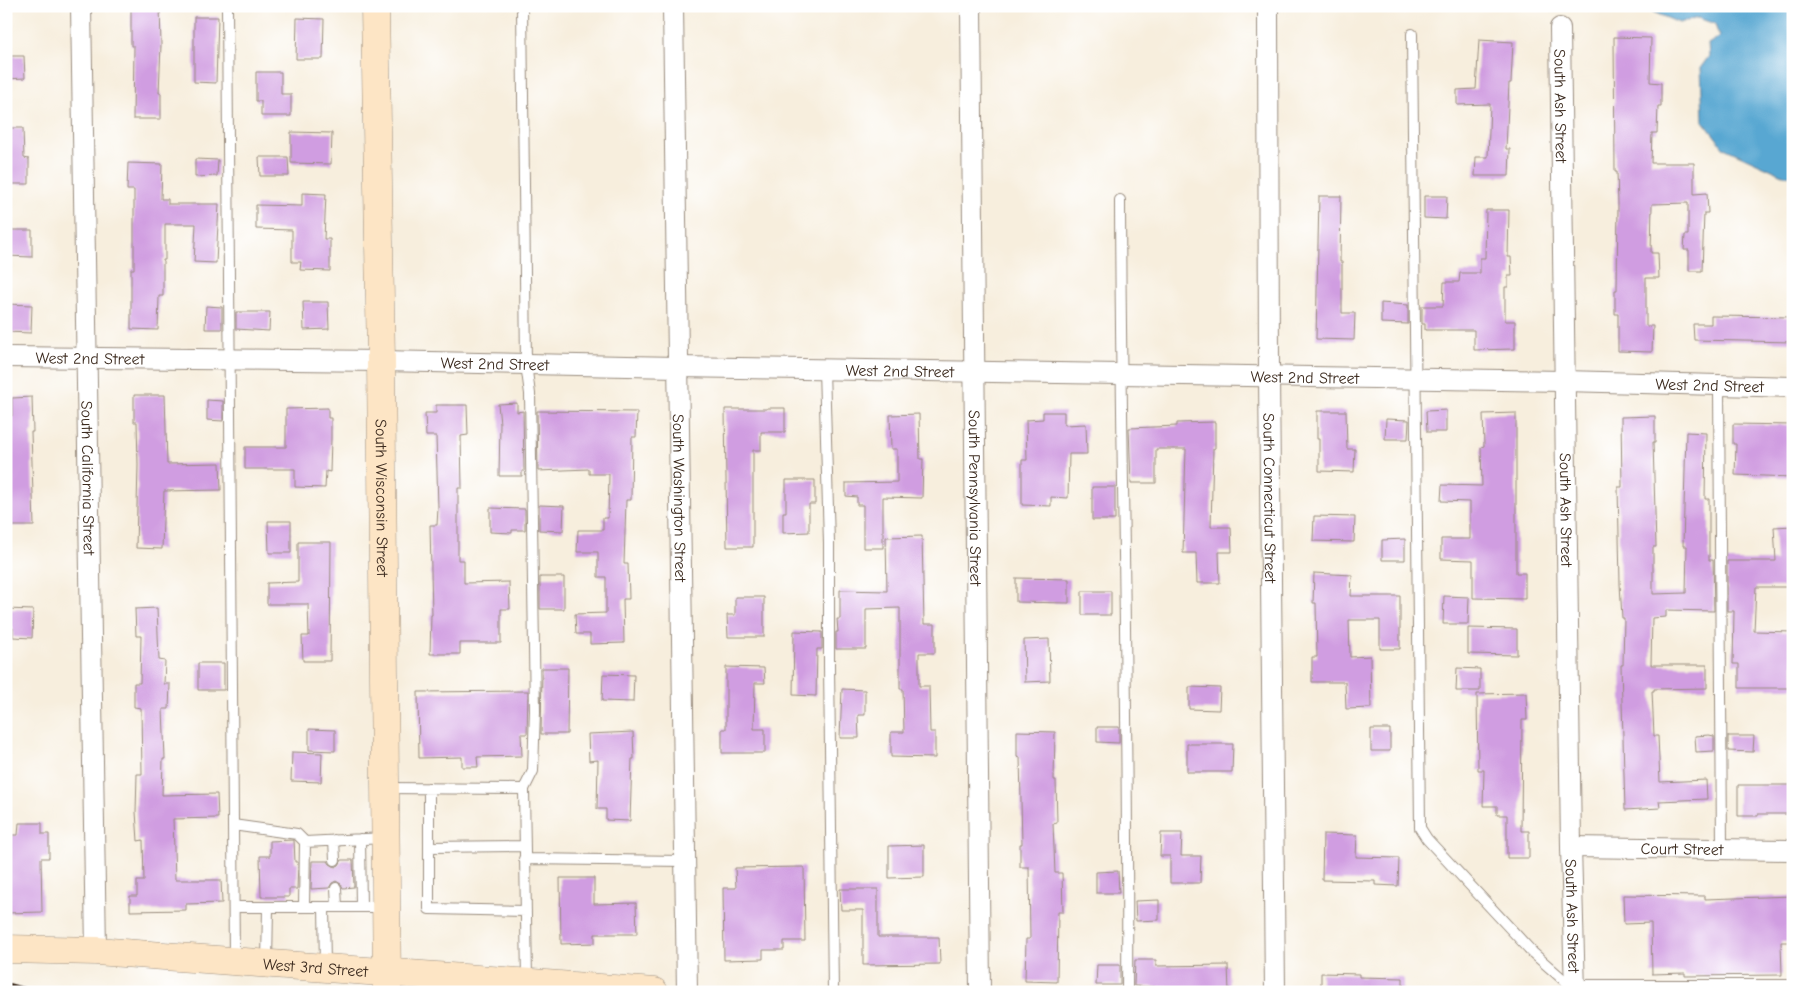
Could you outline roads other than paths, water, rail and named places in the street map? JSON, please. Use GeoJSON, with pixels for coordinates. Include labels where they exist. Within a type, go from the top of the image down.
{"type":"FeatureCollection","features":[{"type":"Feature","properties":{"kind":"street","name":"South California Street"},"geometry":{"type":"LineString","coordinates":[[81,6],[96,951]]}},
{"type":"Feature","properties":{"kind":"street","name":"South Wisconsin Street"},"geometry":{"type":"LineString","coordinates":[[375,6],[381,361],[384,788],[372,838],[373,907],[386,982]]}},
{"type":"Feature","properties":{"kind":"street","name":"South Washington Street"},"geometry":{"type":"LineString","coordinates":[[673,6],[687,992]]}},
{"type":"Feature","properties":{"kind":"street","name":"South Pennsylvania Street"},"geometry":{"type":"LineString","coordinates":[[970,6],[980,992]]}},
{"type":"Feature","properties":{"kind":"street","name":"South Connecticut Street"},"geometry":{"type":"LineString","coordinates":[[1268,6],[1269,376],[1275,992]]}},
{"type":"Feature","properties":{"kind":"street","name":"South Ash Street"},"geometry":{"type":"LineString","coordinates":[[1560,28],[1571,847],[1575,991]]}},
{"type":"Feature","properties":{"kind":"street","name":"West 2nd Street"},"geometry":{"type":"LineString","coordinates":[[6,357],[381,361],[1564,381],[1793,387]]}},
{"type":"Feature","properties":{"kind":"street","name":"Court Street"},"geometry":{"type":"LineString","coordinates":[[1571,847],[1793,850]]}},
{"type":"Feature","properties":{"kind":"street","name":"West 3rd Street"},"geometry":{"type":"LineString","coordinates":[[6,949],[96,951],[325,968],[386,982],[528,983],[654,992]]}},
{"type":"Feature","properties":{"kind":"street"},"geometry":{"type":"LineString","coordinates":[[1575,991],[1793,990]]}},
{"type":"Feature","properties":{"kind":"lane"},"geometry":{"type":"LineString","coordinates":[[227,6],[234,962]]}},
{"type":"Feature","properties":{"kind":"lane"},"geometry":{"type":"LineString","coordinates":[[375,6],[384,6]]}},
{"type":"Feature","properties":{"kind":"lane"},"geometry":{"type":"LineString","coordinates":[[522,6],[526,364],[530,403],[535,711],[533,772],[524,789],[528,983]]}},
{"type":"Feature","properties":{"kind":"lane"},"geometry":{"type":"LineString","coordinates":[[1412,34],[1420,828],[1427,839],[1533,953],[1575,991]]}},
{"type":"Feature","properties":{"kind":"lane"},"geometry":{"type":"LineString","coordinates":[[1120,200],[1120,374],[1127,729],[1128,992]]}},
{"type":"Feature","properties":{"kind":"lane"},"geometry":{"type":"LineString","coordinates":[[824,369],[829,543],[833,992]]}},
{"type":"Feature","properties":{"kind":"lane"},"geometry":{"type":"LineString","coordinates":[[1719,385],[1722,849]]}},
{"type":"Feature","properties":{"kind":"lane"},"geometry":{"type":"LineString","coordinates":[[384,788],[524,789]]}},
{"type":"Feature","properties":{"kind":"lane"},"geometry":{"type":"LineString","coordinates":[[429,788],[429,910],[526,911]]}},
{"type":"Feature","properties":{"kind":"lane"},"geometry":{"type":"LineString","coordinates":[[233,825],[296,834],[305,842],[372,838]]}},
{"type":"Feature","properties":{"kind":"lane"},"geometry":{"type":"LineString","coordinates":[[334,840],[335,860]]}},
{"type":"Feature","properties":{"kind":"lane"},"geometry":{"type":"LineString","coordinates":[[304,908],[305,842]]}},
{"type":"Feature","properties":{"kind":"lane"},"geometry":{"type":"LineString","coordinates":[[429,847],[524,846]]}},
{"type":"Feature","properties":{"kind":"lane"},"geometry":{"type":"LineString","coordinates":[[524,860],[685,861]]}},
{"type":"Feature","properties":{"kind":"lane"},"geometry":{"type":"LineString","coordinates":[[336,888],[337,907]]}},
{"type":"Feature","properties":{"kind":"lane"},"geometry":{"type":"LineString","coordinates":[[234,907],[373,907]]}},
{"type":"Feature","properties":{"kind":"lane"},"geometry":{"type":"LineString","coordinates":[[267,964],[268,907]]}},
{"type":"Feature","properties":{"kind":"lane"},"geometry":{"type":"LineString","coordinates":[[324,907],[325,968]]}},
{"type":"Feature","properties":{"kind":"water"},"geometry":{"type":"Polygon","coordinates":[[[1639,6],[1793,6],[1793,176],[1783,175],[1724,148],[1703,121],[1701,67],[1709,56],[1708,44],[1719,37],[1715,24],[1698,18],[1679,23],[1639,6]]]}},
{"type":"Feature","properties":{"kind":"railway"},"geometry":{"type":"LineString","coordinates":[[6,984],[36,992]]}}]}
